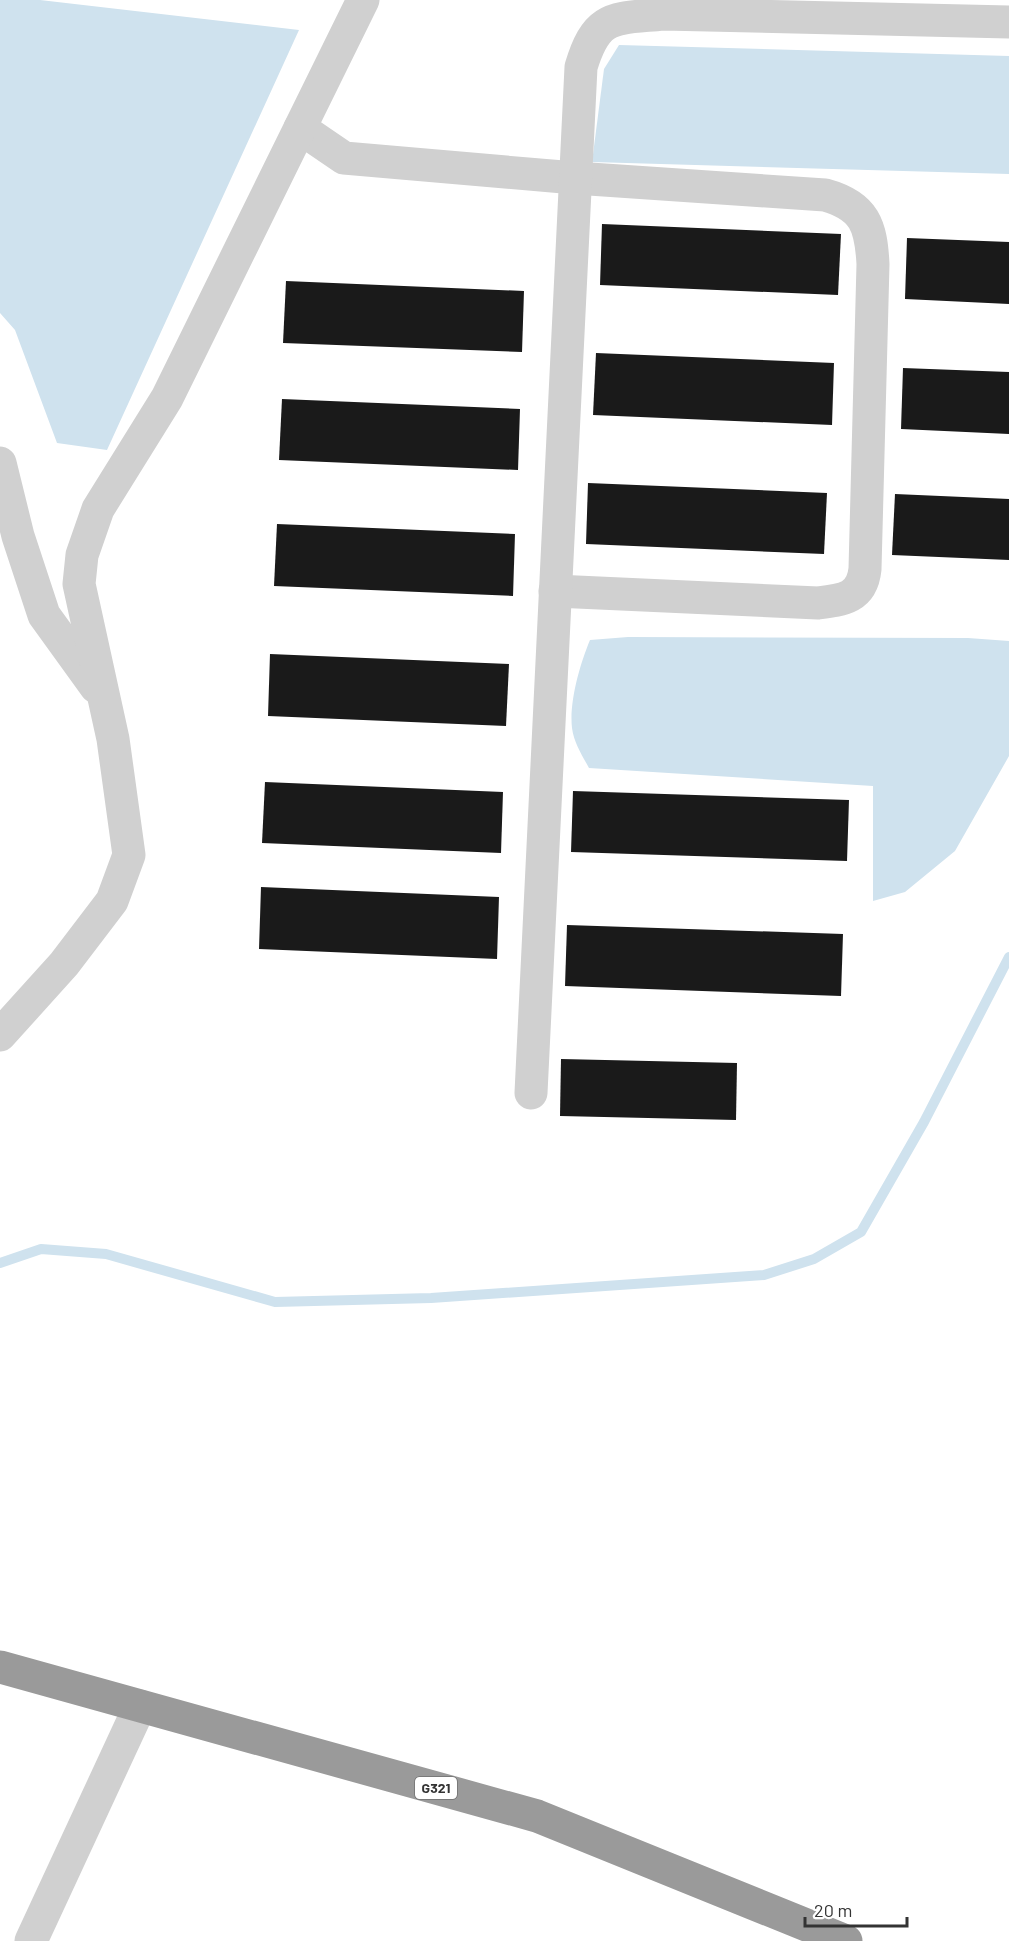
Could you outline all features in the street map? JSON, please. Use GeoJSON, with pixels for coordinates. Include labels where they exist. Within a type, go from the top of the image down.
{"type":"FeatureCollection","features":[{"type":"Feature","properties":{"kind":"highway","name":"G321"},"geometry":{"type":"LineString","coordinates":[[7,1669],[537,1816],[837,1939]]}},
{"type":"Feature","properties":{"kind":"street"},"geometry":{"type":"LineString","coordinates":[[0,1035],[64,964],[112,901],[129,855],[113,739],[79,584],[82,555],[107,491],[166,398],[363,0]]}},
{"type":"Feature","properties":{"kind":"street"},"geometry":{"type":"LineString","coordinates":[[531,1093],[580,67],[594,33],[616,19],[663,14],[973,11],[1009,22]]}},
{"type":"Feature","properties":{"kind":"street"},"geometry":{"type":"LineString","coordinates":[[300,128],[345,158],[575,178],[825,195],[855,207],[863,218],[872,244],[873,264],[865,569],[862,585],[852,596],[818,603],[555,591]]}},
{"type":"Feature","properties":{"kind":"street"},"geometry":{"type":"LineString","coordinates":[[0,463],[18,536],[44,615],[104,698]]}},
{"type":"Feature","properties":{"kind":"street"},"geometry":{"type":"LineString","coordinates":[[32,1941],[140,1706]]}},
{"type":"Feature","properties":{"kind":"water"},"geometry":{"type":"Polygon","coordinates":[[[0,0],[40,0],[299,30],[107,450],[57,443],[15,330],[0,313],[0,0]]]}},
{"type":"Feature","properties":{"kind":"water"},"geometry":{"type":"Polygon","coordinates":[[[619,45],[1009,56],[1009,174],[592,162],[604,69],[619,45]]]}},
{"type":"Feature","properties":{"kind":"water"},"geometry":{"type":"Polygon","coordinates":[[[628,637],[968,638],[1009,641],[1009,756],[955,851],[905,892],[873,901],[873,786],[589,768],[576,744],[572,728],[572,707],[579,672],[590,640],[628,637]]]}},
{"type":"Feature","properties":{"kind":"building"},"geometry":{"type":"Polygon","coordinates":[[[602,224],[841,234],[838,295],[600,285],[602,224]]]}},
{"type":"Feature","properties":{"kind":"building"},"geometry":{"type":"Polygon","coordinates":[[[907,238],[1009,242],[1009,304],[905,299],[907,238]]]}},
{"type":"Feature","properties":{"kind":"building"},"geometry":{"type":"Polygon","coordinates":[[[286,281],[524,291],[522,352],[283,343],[286,281]]]}},
{"type":"Feature","properties":{"kind":"building"},"geometry":{"type":"Polygon","coordinates":[[[596,353],[834,363],[832,425],[593,415],[596,353]]]}},
{"type":"Feature","properties":{"kind":"building"},"geometry":{"type":"Polygon","coordinates":[[[903,368],[1009,372],[1009,434],[901,429],[903,368]]]}},
{"type":"Feature","properties":{"kind":"building"},"geometry":{"type":"Polygon","coordinates":[[[282,399],[520,409],[518,470],[279,460],[282,399]]]}},
{"type":"Feature","properties":{"kind":"building"},"geometry":{"type":"Polygon","coordinates":[[[588,483],[827,493],[824,554],[586,544],[588,483]]]}},
{"type":"Feature","properties":{"kind":"building"},"geometry":{"type":"Polygon","coordinates":[[[895,494],[1009,499],[1009,560],[892,555],[895,494]]]}},
{"type":"Feature","properties":{"kind":"building"},"geometry":{"type":"Polygon","coordinates":[[[277,524],[515,534],[513,596],[274,586],[277,524]]]}},
{"type":"Feature","properties":{"kind":"building"},"geometry":{"type":"Polygon","coordinates":[[[270,654],[509,664],[506,726],[268,716],[270,654]]]}},
{"type":"Feature","properties":{"kind":"building"},"geometry":{"type":"Polygon","coordinates":[[[265,782],[503,792],[501,853],[262,843],[265,782]]]}},
{"type":"Feature","properties":{"kind":"building"},"geometry":{"type":"Polygon","coordinates":[[[573,791],[849,800],[847,861],[571,852],[573,791]]]}},
{"type":"Feature","properties":{"kind":"building"},"geometry":{"type":"Polygon","coordinates":[[[261,887],[499,897],[497,959],[259,949],[261,887]]]}},
{"type":"Feature","properties":{"kind":"building"},"geometry":{"type":"Polygon","coordinates":[[[567,925],[843,934],[841,996],[565,986],[567,925]]]}},
{"type":"Feature","properties":{"kind":"building"},"geometry":{"type":"Polygon","coordinates":[[[561,1059],[737,1063],[736,1120],[560,1116],[561,1059]]]}},
{"type":"Feature","properties":{"kind":"waterway"},"geometry":{"type":"LineString","coordinates":[[0,1263],[41,1249],[106,1254],[275,1302],[431,1298],[764,1275],[814,1259],[861,1232],[924,1122],[1009,957]]}}]}
